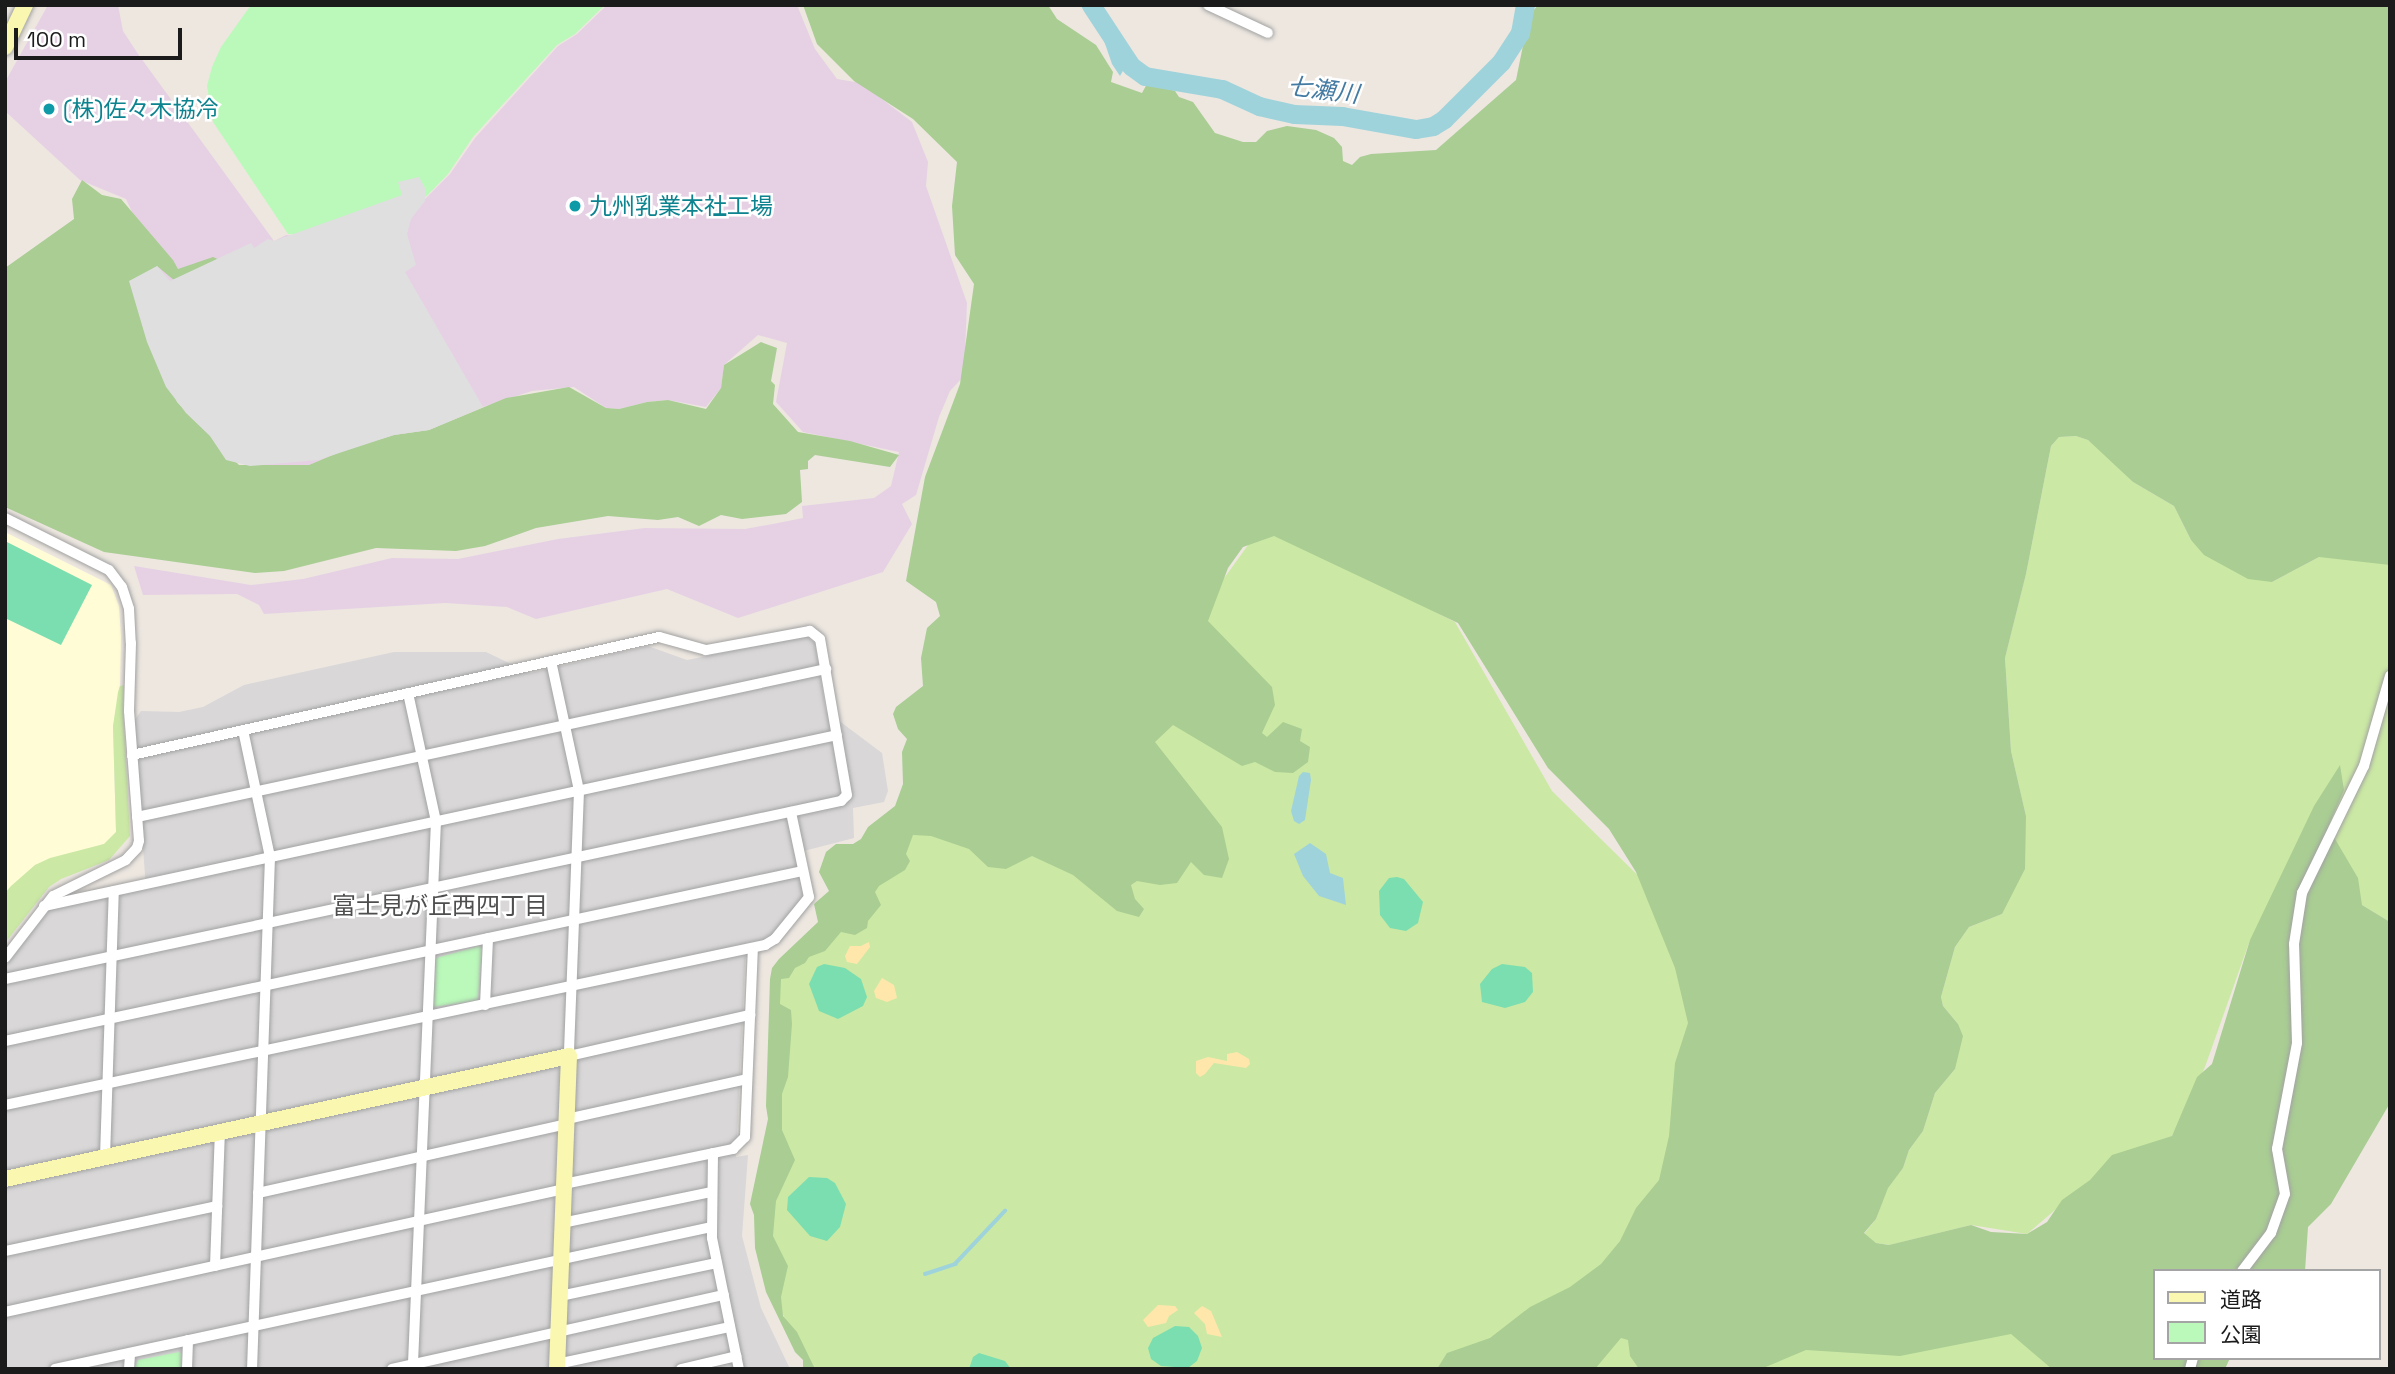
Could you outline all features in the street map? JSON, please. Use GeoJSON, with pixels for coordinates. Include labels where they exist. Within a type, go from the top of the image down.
{"type":"FeatureCollection","features":[{"type":"Feature","properties":{"kind":"street"},"geometry":{"type":"LineString","coordinates":[[5,47],[25,5]]}},
{"type":"Feature","properties":{"kind":"street"},"geometry":{"type":"LineString","coordinates":[[1208,5],[1268,33]]}},
{"type":"Feature","properties":{"kind":"street"},"geometry":{"type":"LineString","coordinates":[[5,517],[109,570],[122,587],[129,609],[129,711],[139,845],[129,857],[65,888],[44,906],[5,958]]}},
{"type":"Feature","properties":{"kind":"street"},"geometry":{"type":"LineString","coordinates":[[5,979],[791,812],[841,801],[847,795],[818,635],[810,631],[706,650],[659,637],[132,755]]}},
{"type":"Feature","properties":{"kind":"street"},"geometry":{"type":"LineString","coordinates":[[551,661],[579,790],[557,1366],[730,1326]]}},
{"type":"Feature","properties":{"kind":"street"},"geometry":{"type":"LineString","coordinates":[[137,817],[825,669]]}},
{"type":"Feature","properties":{"kind":"street"},"geometry":{"type":"LineString","coordinates":[[2243,1269],[2270,1233],[2285,1194],[2277,1149],[2297,1043],[2294,944],[2302,893],[2364,766],[2390,676]]}},
{"type":"Feature","properties":{"kind":"street"},"geometry":{"type":"LineString","coordinates":[[408,693],[436,821],[413,1364]]}},
{"type":"Feature","properties":{"kind":"street"},"geometry":{"type":"LineString","coordinates":[[243,730],[270,857],[251,1369]]}},
{"type":"Feature","properties":{"kind":"street"},"geometry":{"type":"LineString","coordinates":[[44,906],[837,735]]}},
{"type":"Feature","properties":{"kind":"street"},"geometry":{"type":"LineString","coordinates":[[5,1105],[753,948],[775,939],[809,897],[791,812]]}},
{"type":"Feature","properties":{"kind":"street"},"geometry":{"type":"LineString","coordinates":[[5,1041],[803,871]]}},
{"type":"Feature","properties":{"kind":"street"},"geometry":{"type":"LineString","coordinates":[[104,1157],[114,891]]}},
{"type":"Feature","properties":{"kind":"street"},"geometry":{"type":"LineString","coordinates":[[485,1005],[488,938]]}},
{"type":"Feature","properties":{"kind":"street"},"geometry":{"type":"LineString","coordinates":[[5,1312],[733,1149],[745,1137],[753,948]]}},
{"type":"Feature","properties":{"kind":"street"},"geometry":{"type":"LineString","coordinates":[[5,1179],[750,1016]]}},
{"type":"Feature","properties":{"kind":"street"},"geometry":{"type":"LineString","coordinates":[[258,1193],[747,1079]]}},
{"type":"Feature","properties":{"kind":"street"},"geometry":{"type":"LineString","coordinates":[[215,1266],[220,1132]]}},
{"type":"Feature","properties":{"kind":"street"},"geometry":{"type":"LineString","coordinates":[[713,1153],[711,1227],[739,1369]]}},
{"type":"Feature","properties":{"kind":"street"},"geometry":{"type":"LineString","coordinates":[[562,1223],[712,1192]]}},
{"type":"Feature","properties":{"kind":"street"},"geometry":{"type":"LineString","coordinates":[[5,1251],[217,1206]]}},
{"type":"Feature","properties":{"kind":"street"},"geometry":{"type":"LineString","coordinates":[[55,1369],[711,1227]]}},
{"type":"Feature","properties":{"kind":"street"},"geometry":{"type":"LineString","coordinates":[[559,1296],[717,1263]]}},
{"type":"Feature","properties":{"kind":"street"},"geometry":{"type":"LineString","coordinates":[[392,1369],[724,1295]]}},
{"type":"Feature","properties":{"kind":"street"},"geometry":{"type":"LineString","coordinates":[[187,1369],[188,1340]]}},
{"type":"Feature","properties":{"kind":"street"},"geometry":{"type":"LineString","coordinates":[[129,1369],[130,1353]]}},
{"type":"Feature","properties":{"kind":"street"},"geometry":{"type":"LineString","coordinates":[[681,1369],[737,1356]]}},
{"type":"Feature","properties":{"kind":"shaded area"},"geometry":{"type":"Polygon","coordinates":[[[48,5],[118,5],[123,31],[138,54],[274,241],[286,235],[313,237],[416,208],[450,174],[475,138],[558,46],[577,34],[607,5],[797,5],[815,49],[837,79],[861,83],[912,122],[928,162],[926,186],[967,303],[964,376],[950,391],[939,417],[916,495],[902,504],[912,524],[883,572],[738,618],[667,589],[536,619],[507,607],[445,603],[264,614],[259,605],[237,594],[143,595],[134,566],[251,585],[303,579],[392,558],[458,559],[558,539],[645,528],[745,529],[778,523],[803,518],[802,506],[874,498],[891,486],[899,452],[803,432],[776,402],[787,343],[758,335],[724,365],[721,388],[706,407],[668,400],[619,409],[606,408],[574,387],[532,391],[483,407],[429,430],[394,435],[347,449],[309,465],[250,466],[218,447],[166,387],[157,266],[126,199],[80,180],[5,111],[5,82],[48,5]]]}},
{"type":"Feature","properties":{"kind":"shaded area"},"geometry":{"type":"Polygon","coordinates":[[[419,177],[425,188],[425,201],[411,219],[407,234],[416,265],[405,272],[483,407],[429,430],[394,435],[318,460],[250,466],[226,460],[210,436],[186,413],[166,387],[147,342],[129,281],[157,266],[170,281],[251,243],[254,248],[268,239],[274,241],[402,195],[398,182],[419,177]]]}},
{"type":"Feature","properties":{"kind":"shaded area"},"geometry":{"type":"Polygon","coordinates":[[[5,532],[111,585],[119,606],[121,636],[120,686],[113,727],[116,832],[104,844],[35,865],[5,893],[5,532]]]}},
{"type":"Feature","properties":{"kind":"shaded area"},"geometry":{"type":"Polygon","coordinates":[[[806,636],[815,643],[826,711],[882,753],[888,791],[884,802],[853,808],[854,838],[796,853],[804,896],[768,939],[746,943],[736,1157],[748,1155],[742,1236],[761,1308],[790,1369],[5,1369],[5,967],[50,909],[146,889],[134,721],[141,711],[179,712],[203,707],[244,685],[394,652],[486,652],[530,673],[648,646],[687,660],[806,636]]]}},
{"type":"Feature","properties":{"kind":"green space"},"geometry":{"type":"Polygon","coordinates":[[[251,5],[605,5],[575,34],[557,45],[473,137],[448,174],[415,208],[312,236],[288,234],[213,122],[207,86],[212,67],[221,47],[251,5]]]}},
{"type":"Feature","properties":{"kind":"green space"},"geometry":{"type":"Polygon","coordinates":[[[803,5],[1048,5],[1057,19],[1096,45],[1113,72],[1111,82],[1142,93],[1148,82],[1175,91],[1179,97],[1193,102],[1215,133],[1243,142],[1256,142],[1267,131],[1287,126],[1316,130],[1334,138],[1342,147],[1343,161],[1352,165],[1360,157],[1371,154],[1436,150],[1516,80],[1529,16],[1538,5],[2390,5],[2390,565],[2319,557],[2272,582],[2248,579],[2204,555],[2191,540],[2174,506],[2133,482],[2088,440],[2076,436],[2059,437],[2051,446],[2026,574],[2005,658],[2011,751],[2026,816],[2025,869],[2002,914],[1969,927],[1955,947],[1941,997],[1943,1006],[1958,1024],[1963,1036],[1955,1069],[1935,1093],[1923,1131],[1909,1150],[1903,1168],[1888,1188],[1876,1219],[1864,1233],[1876,1243],[1889,1245],[1971,1225],[1991,1232],[2027,1234],[2047,1222],[2062,1200],[2090,1180],[2112,1155],[2172,1136],[2197,1077],[2212,1064],[2250,940],[2314,806],[2340,765],[2344,790],[2328,827],[2358,878],[2362,905],[2390,922],[2390,1103],[2331,1204],[2308,1227],[2305,1269],[2154,1269],[2154,1360],[2229,1360],[2225,1369],[2052,1369],[2011,1334],[1900,1356],[1806,1350],[1761,1369],[1639,1369],[1630,1356],[1628,1340],[1621,1338],[1595,1369],[1437,1369],[1447,1353],[1490,1338],[1530,1307],[1570,1287],[1601,1264],[1620,1241],[1636,1208],[1659,1180],[1669,1136],[1675,1063],[1688,1023],[1675,968],[1636,872],[1609,829],[1548,768],[1458,623],[1274,536],[1243,547],[1228,568],[1208,621],[1272,687],[1275,705],[1262,733],[1267,737],[1283,722],[1302,729],[1300,741],[1310,747],[1308,762],[1293,773],[1275,772],[1255,762],[1242,766],[1173,725],[1155,742],[1222,827],[1229,859],[1222,878],[1204,875],[1191,862],[1177,883],[1160,885],[1137,881],[1131,885],[1135,899],[1144,909],[1139,917],[1117,911],[1073,875],[1032,856],[1006,869],[988,867],[969,849],[931,836],[913,835],[906,854],[910,861],[905,870],[879,886],[875,892],[881,905],[868,921],[867,928],[855,935],[841,932],[825,951],[809,957],[805,963],[795,968],[789,978],[781,979],[780,1004],[791,1010],[792,1024],[788,1077],[782,1094],[782,1130],[795,1160],[776,1201],[773,1236],[788,1266],[781,1297],[783,1316],[797,1332],[815,1369],[803,1369],[803,1360],[795,1352],[766,1292],[755,1248],[754,1215],[750,1204],[768,1119],[766,1106],[770,979],[772,968],[779,959],[818,922],[814,904],[829,891],[819,872],[826,852],[836,844],[853,844],[861,839],[868,827],[895,806],[903,784],[902,752],[907,739],[898,729],[893,714],[896,707],[923,686],[921,658],[927,628],[940,616],[936,602],[906,581],[925,477],[960,384],[974,284],[955,255],[952,206],[957,162],[913,119],[854,81],[817,44],[803,5]]]}},
{"type":"Feature","properties":{"kind":"green space"},"geometry":{"type":"Polygon","coordinates":[[[82,180],[102,195],[121,199],[178,269],[213,257],[220,260],[175,281],[157,266],[144,324],[177,402],[239,465],[309,465],[347,449],[394,435],[429,430],[506,398],[569,387],[606,408],[619,409],[668,400],[706,409],[721,388],[724,365],[761,342],[777,348],[771,381],[775,385],[773,404],[798,432],[850,441],[899,455],[890,467],[815,455],[808,461],[808,469],[800,470],[802,502],[786,514],[742,519],[721,515],[699,526],[678,517],[658,520],[608,516],[536,528],[485,546],[456,551],[376,548],[284,571],[255,573],[104,552],[5,507],[5,268],[74,219],[72,199],[82,180]]]}},
{"type":"Feature","properties":{"kind":"green space"},"geometry":{"type":"Polygon","coordinates":[[[2076,436],[2099,448],[2133,482],[2174,506],[2191,540],[2272,582],[2319,557],[2390,558],[2390,922],[2362,905],[2250,940],[2205,1067],[2172,1136],[2090,1180],[2027,1234],[1971,1225],[1890,1245],[1876,1243],[1864,1234],[1876,1219],[1887,1188],[1903,1168],[1909,1150],[1923,1131],[1935,1093],[1955,1069],[1958,1024],[1943,1006],[1941,997],[1955,947],[1969,927],[2002,914],[2026,816],[2011,751],[2005,658],[2026,574],[2051,446],[2059,437],[2076,436]]]}},
{"type":"Feature","properties":{"kind":"green space"},"geometry":{"type":"Polygon","coordinates":[[[1264,523],[1455,622],[1552,791],[1664,901],[1684,972],[1692,1046],[1682,1169],[1594,1280],[1500,1369],[807,1369],[805,1358],[778,1305],[763,1244],[777,980],[809,948],[842,866],[1125,738],[1191,624],[1264,523]]]}},
{"type":"Feature","properties":{"kind":"green space"},"geometry":{"type":"Polygon","coordinates":[[[5,541],[92,585],[61,645],[5,618],[5,541]]]}},
{"type":"Feature","properties":{"kind":"green space"},"geometry":{"type":"Polygon","coordinates":[[[124,685],[130,836],[109,860],[61,879],[49,887],[5,943],[5,893],[11,886],[35,865],[50,858],[104,844],[116,832],[113,726],[118,692],[120,686],[124,685]]]}},
{"type":"Feature","properties":{"kind":"green space"},"geometry":{"type":"Polygon","coordinates":[[[1389,878],[1404,879],[1423,902],[1418,923],[1406,931],[1390,928],[1380,915],[1379,891],[1389,878]]]}},
{"type":"Feature","properties":{"kind":"green space"},"geometry":{"type":"Polygon","coordinates":[[[479,946],[482,948],[478,998],[475,1001],[433,1007],[436,958],[479,946]]]}},
{"type":"Feature","properties":{"kind":"green space"},"geometry":{"type":"Polygon","coordinates":[[[824,964],[845,968],[861,979],[867,997],[863,1006],[838,1019],[819,1011],[809,984],[817,967],[824,964]]]}},
{"type":"Feature","properties":{"kind":"green space"},"geometry":{"type":"Polygon","coordinates":[[[1502,964],[1525,967],[1532,973],[1533,992],[1525,1002],[1505,1008],[1482,1002],[1480,984],[1492,969],[1502,964]]]}},
{"type":"Feature","properties":{"kind":"green space"},"geometry":{"type":"Polygon","coordinates":[[[809,1177],[827,1178],[835,1183],[846,1204],[840,1227],[827,1241],[810,1236],[787,1210],[788,1197],[809,1177]]]}},
{"type":"Feature","properties":{"kind":"green space"},"geometry":{"type":"Polygon","coordinates":[[[2020,1320],[2081,1369],[1754,1369],[1784,1333],[2020,1320]]]}},
{"type":"Feature","properties":{"kind":"green space"},"geometry":{"type":"Polygon","coordinates":[[[1633,1325],[1657,1369],[1570,1369],[1633,1325]]]}},
{"type":"Feature","properties":{"kind":"green space"},"geometry":{"type":"Polygon","coordinates":[[[1175,1326],[1189,1327],[1198,1336],[1202,1348],[1197,1361],[1188,1368],[1161,1366],[1151,1359],[1148,1348],[1153,1338],[1175,1326]]]}},
{"type":"Feature","properties":{"kind":"green space"},"geometry":{"type":"Polygon","coordinates":[[[179,1352],[182,1354],[182,1369],[134,1369],[138,1360],[179,1352]]]}},
{"type":"Feature","properties":{"kind":"green space"},"geometry":{"type":"Polygon","coordinates":[[[979,1353],[1005,1361],[1011,1369],[969,1369],[973,1357],[979,1353]]]}},
{"type":"Feature","properties":{"kind":"sand"},"geometry":{"type":"Polygon","coordinates":[[[869,942],[870,947],[857,964],[847,962],[845,956],[850,946],[861,946],[869,942]]]}},
{"type":"Feature","properties":{"kind":"sand"},"geometry":{"type":"Polygon","coordinates":[[[882,978],[894,985],[897,998],[887,1002],[876,998],[874,991],[882,978]]]}},
{"type":"Feature","properties":{"kind":"sand"},"geometry":{"type":"Polygon","coordinates":[[[1237,1052],[1249,1059],[1250,1064],[1246,1068],[1214,1063],[1200,1077],[1196,1073],[1196,1061],[1208,1057],[1227,1061],[1227,1054],[1237,1052]]]}},
{"type":"Feature","properties":{"kind":"sand"},"geometry":{"type":"Polygon","coordinates":[[[1158,1305],[1175,1306],[1178,1310],[1169,1316],[1166,1323],[1148,1327],[1143,1320],[1158,1305]]]}},
{"type":"Feature","properties":{"kind":"sand"},"geometry":{"type":"Polygon","coordinates":[[[1202,1306],[1211,1311],[1222,1337],[1207,1334],[1205,1324],[1194,1313],[1202,1306]]]}},
{"type":"Feature","properties":{"kind":"water"},"geometry":{"type":"Polygon","coordinates":[[[1080,5],[1102,5],[1132,55],[1120,76],[1112,64],[1101,32],[1080,5]]]}},
{"type":"Feature","properties":{"kind":"water"},"geometry":{"type":"Polygon","coordinates":[[[1303,772],[1310,773],[1311,780],[1305,820],[1299,824],[1294,821],[1291,811],[1299,776],[1303,772]]]}},
{"type":"Feature","properties":{"kind":"water"},"geometry":{"type":"Polygon","coordinates":[[[1310,843],[1326,854],[1330,873],[1343,878],[1346,905],[1319,896],[1303,876],[1294,854],[1310,843]]]}},
{"type":"Feature","properties":{"kind":"waterway","name":"七瀬川"},"geometry":{"type":"LineString","coordinates":[[1091,5],[1131,66],[1145,76],[1222,89],[1259,106],[1294,114],[1342,116],[1416,129],[1433,126],[1444,119],[1501,62],[1520,33],[1525,5]]}},
{"type":"Feature","properties":{"kind":"waterway"},"geometry":{"type":"LineString","coordinates":[[925,1274],[955,1264],[1005,1211]]}},
{"type":"Feature","properties":{"kind":"place","name":"(株)佐々木協冷"},"geometry":{"type":"Point","coordinates":[49,109]}},
{"type":"Feature","properties":{"kind":"place","name":"九州乳業本社工場"},"geometry":{"type":"Point","coordinates":[575,206]}},
{"type":"Feature","properties":{"kind":"district","name":"富士見が丘西四丁目"},"geometry":{"type":"Point","coordinates":[440,906]}}]}
